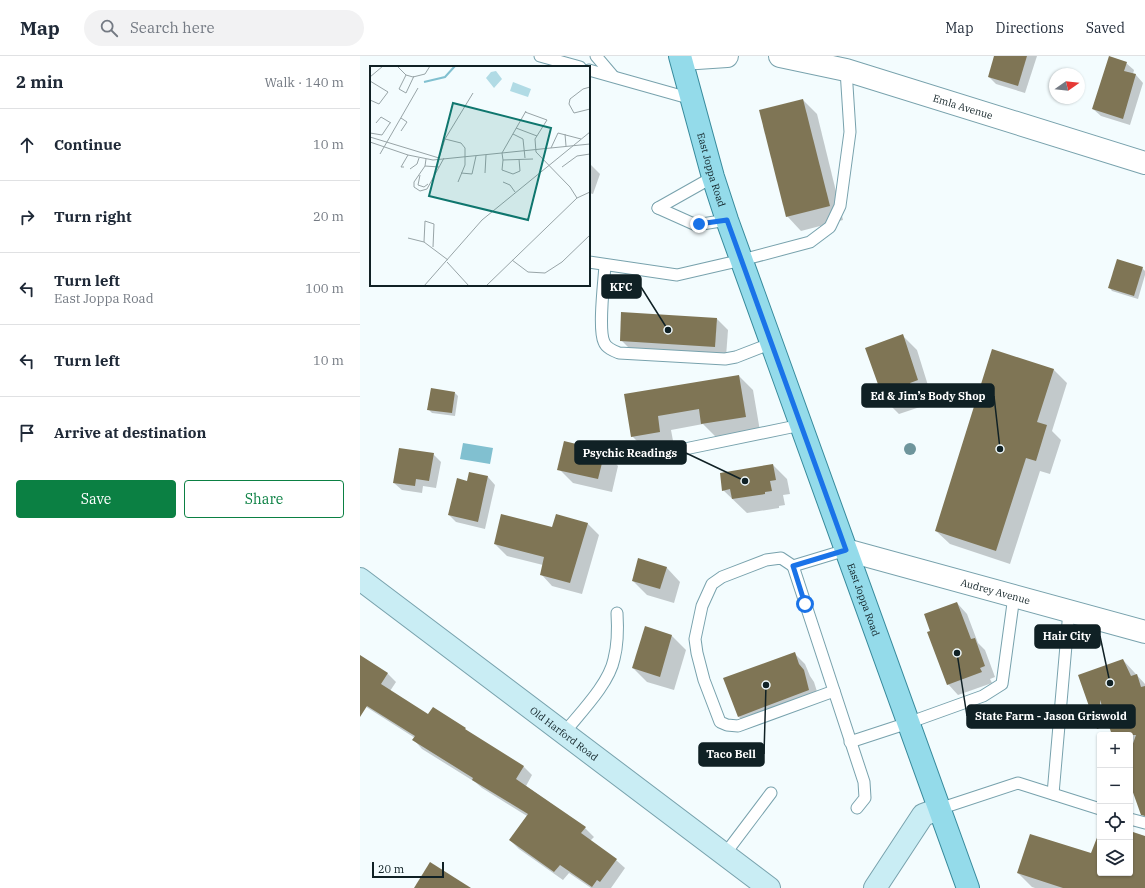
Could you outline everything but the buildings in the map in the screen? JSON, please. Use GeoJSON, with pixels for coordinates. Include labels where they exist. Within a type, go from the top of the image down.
{"type":"FeatureCollection","features":[{"type":"Feature","properties":{"kind":"main road","name":"East Joppa Road"},"geometry":{"type":"LineString","coordinates":[[682,57],[713,177],[727,220],[968,888]]}},
{"type":"Feature","properties":{"kind":"street"},"geometry":{"type":"LineString","coordinates":[[682,57],[727,56]]}},
{"type":"Feature","properties":{"kind":"street","name":"Emla Avenue"},"geometry":{"type":"LineString","coordinates":[[780,56],[846,70],[1145,163]]}},
{"type":"Feature","properties":{"kind":"street","name":"Audrey Avenue"},"geometry":{"type":"LineString","coordinates":[[846,550],[1145,632]]}},
{"type":"Feature","properties":{"kind":"street","name":"Old Harford Road"},"geometry":{"type":"LineString","coordinates":[[360,579],[769,888]]}},
{"type":"Feature","properties":{"kind":"street"},"geometry":{"type":"LineString","coordinates":[[875,888],[923,815],[939,809]]}},
{"type":"Feature","properties":{"kind":"lane"},"geometry":{"type":"LineString","coordinates":[[540,56],[559,59],[577,66]]}},
{"type":"Feature","properties":{"kind":"lane"},"geometry":{"type":"LineString","coordinates":[[596,56],[613,76]]}},
{"type":"Feature","properties":{"kind":"lane"},"geometry":{"type":"LineString","coordinates":[[590,70],[692,99]]}},
{"type":"Feature","properties":{"kind":"lane"},"geometry":{"type":"LineString","coordinates":[[590,262],[677,275],[810,242],[830,227],[840,206],[850,132],[846,70]]}},
{"type":"Feature","properties":{"kind":"lane"},"geometry":{"type":"LineString","coordinates":[[713,177],[658,208],[696,225],[727,220]]}},
{"type":"Feature","properties":{"kind":"lane"},"geometry":{"type":"LineString","coordinates":[[606,265],[602,332],[604,344],[612,350],[619,353],[725,359],[736,357],[772,344]]}},
{"type":"Feature","properties":{"kind":"lane"},"geometry":{"type":"LineString","coordinates":[[651,456],[801,425]]}},
{"type":"Feature","properties":{"kind":"lane"},"geometry":{"type":"LineString","coordinates":[[793,566],[846,550]]}},
{"type":"Feature","properties":{"kind":"lane"},"geometry":{"type":"LineString","coordinates":[[834,692],[738,726],[727,725],[720,722],[704,680],[697,654],[695,638],[702,606],[712,584],[722,577],[766,560],[781,558],[793,566],[864,782],[865,798],[857,808]]}},
{"type":"Feature","properties":{"kind":"lane"},"geometry":{"type":"LineString","coordinates":[[850,742],[983,696],[1002,684],[1014,596]]}},
{"type":"Feature","properties":{"kind":"lane"},"geometry":{"type":"LineString","coordinates":[[1053,794],[1069,611]]}},
{"type":"Feature","properties":{"kind":"lane"},"geometry":{"type":"LineString","coordinates":[[564,733],[608,676],[614,661],[618,640],[617,614]]}},
{"type":"Feature","properties":{"kind":"lane"},"geometry":{"type":"LineString","coordinates":[[939,809],[1018,783],[1097,808]]}},
{"type":"Feature","properties":{"kind":"lane"},"geometry":{"type":"LineString","coordinates":[[725,854],[771,793]]}},
{"type":"Feature","properties":{"kind":"lane"},"geometry":{"type":"LineString","coordinates":[[1133,819],[1145,823]]}},
{"type":"Feature","properties":{"kind":"water"},"geometry":{"type":"Polygon","coordinates":[[[463,443],[493,448],[490,464],[460,459],[463,443]]]}},
{"type":"Feature","properties":{"kind":"place","name":"KFC"},"geometry":{"type":"Point","coordinates":[668,330]}},
{"type":"Feature","properties":{"kind":"place","name":"Ed & Jim’s Body Shop"},"geometry":{"type":"Point","coordinates":[1000,449]}},
{"type":"Feature","properties":{"kind":"place","name":"Psychic Readings"},"geometry":{"type":"Point","coordinates":[745,481]}},
{"type":"Feature","properties":{"kind":"place","name":"State Farm - Jason Griswold"},"geometry":{"type":"Point","coordinates":[957,653]}},
{"type":"Feature","properties":{"kind":"place","name":"Hair City"},"geometry":{"type":"Point","coordinates":[1110,683]}},
{"type":"Feature","properties":{"kind":"place","name":"Taco Bell"},"geometry":{"type":"Point","coordinates":[766,685]}},
{"type":"Feature","properties":{"kind":"route"},"geometry":{"type":"LineString","coordinates":[[699,224],[727,220],[846,550],[793,566],[805,604]]}}]}
